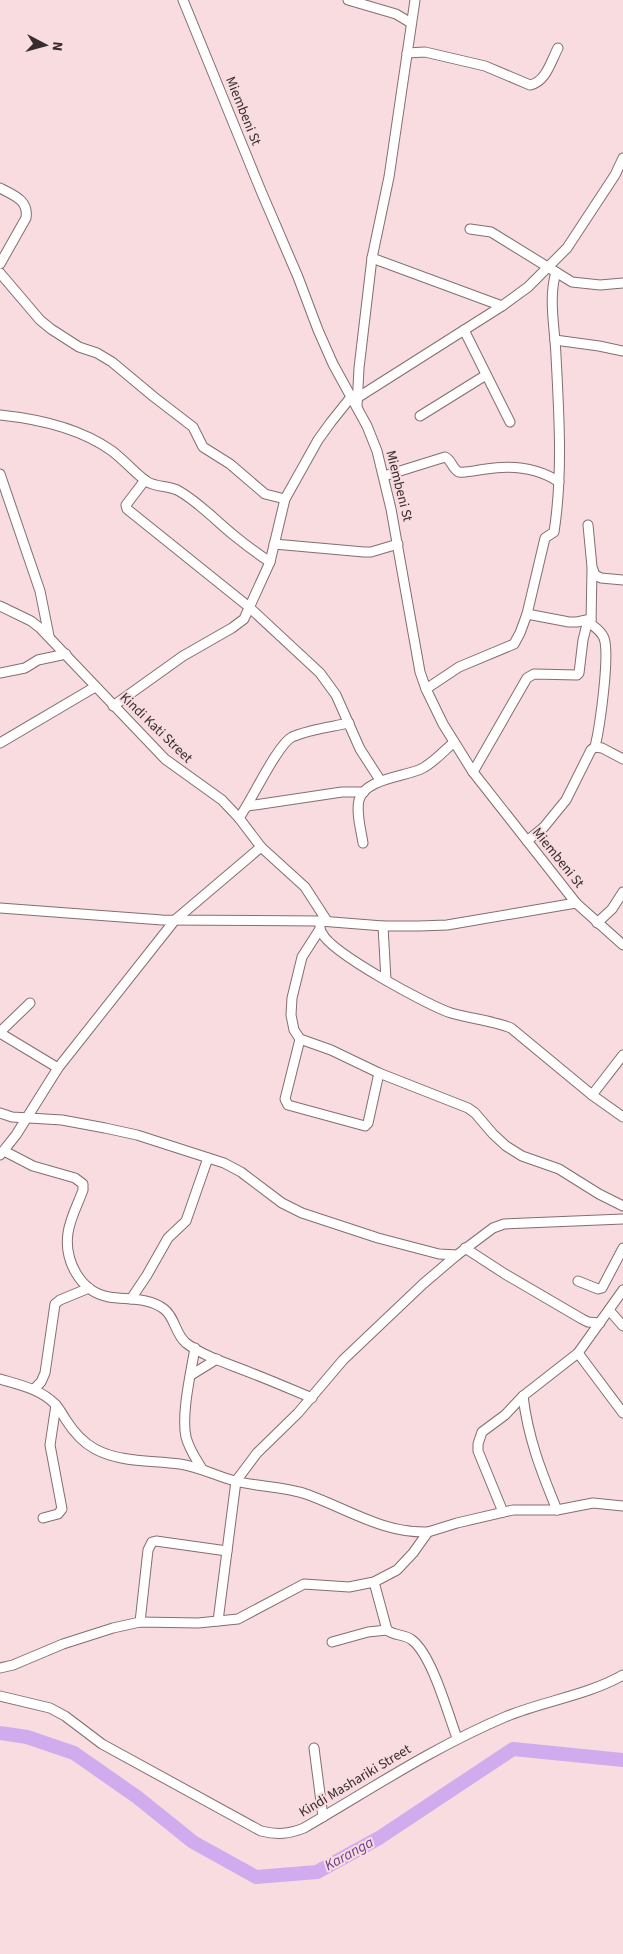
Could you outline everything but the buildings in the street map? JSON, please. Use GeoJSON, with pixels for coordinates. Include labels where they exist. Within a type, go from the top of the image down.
{"type":"FeatureCollection","features":[{"type":"Feature","properties":{"kind":"street","name":"Miembeni St"},"geometry":{"type":"LineString","coordinates":[[183,0],[260,191],[295,268],[318,330],[333,364],[355,400],[367,426],[384,476],[420,672],[426,689],[453,743],[472,772],[576,903],[623,945]]}},
{"type":"Feature","properties":{"kind":"street"},"geometry":{"type":"LineString","coordinates":[[348,0],[396,14],[411,23]]}},
{"type":"Feature","properties":{"kind":"street"},"geometry":{"type":"LineString","coordinates":[[355,400],[372,258],[389,177],[415,0]]}},
{"type":"Feature","properties":{"kind":"street"},"geometry":{"type":"LineString","coordinates":[[407,53],[425,52],[485,66],[530,85],[540,81],[558,48]]}},
{"type":"Feature","properties":{"kind":"street"},"geometry":{"type":"LineString","coordinates":[[113,706],[183,656],[240,623],[247,614],[270,562],[285,499],[330,422],[355,400],[502,306],[553,269],[615,175],[623,158]]}},
{"type":"Feature","properties":{"kind":"street"},"geometry":{"type":"LineString","coordinates":[[0,188],[19,198],[24,204],[26,213],[26,218],[0,264]]}},
{"type":"Feature","properties":{"kind":"street"},"geometry":{"type":"LineString","coordinates":[[470,230],[491,232],[572,282],[581,284],[623,283]]}},
{"type":"Feature","properties":{"kind":"street"},"geometry":{"type":"LineString","coordinates":[[372,258],[502,306]]}},
{"type":"Feature","properties":{"kind":"street"},"geometry":{"type":"LineString","coordinates":[[426,689],[459,667],[510,646],[520,633],[527,614],[545,538],[554,532],[559,482],[552,294],[553,269]]}},
{"type":"Feature","properties":{"kind":"street"},"geometry":{"type":"LineString","coordinates":[[0,273],[40,320],[51,329],[80,347],[108,359],[193,427],[203,447],[230,464],[265,494],[285,499]]}},
{"type":"Feature","properties":{"kind":"street"},"geometry":{"type":"LineString","coordinates":[[464,330],[510,422]]}},
{"type":"Feature","properties":{"kind":"street"},"geometry":{"type":"LineString","coordinates":[[555,340],[623,351]]}},
{"type":"Feature","properties":{"kind":"street"},"geometry":{"type":"LineString","coordinates":[[420,416],[486,375]]}},
{"type":"Feature","properties":{"kind":"street"},"geometry":{"type":"LineString","coordinates":[[0,416],[27,417],[64,427],[111,450],[145,480],[152,484],[180,491],[270,562]]}},
{"type":"Feature","properties":{"kind":"street"},"geometry":{"type":"LineString","coordinates":[[384,476],[445,457],[456,471],[459,472],[500,468],[531,470],[542,472],[559,482]]}},
{"type":"Feature","properties":{"kind":"street"},"geometry":{"type":"LineString","coordinates":[[0,474],[40,590],[49,636]]}},
{"type":"Feature","properties":{"kind":"street"},"geometry":{"type":"LineString","coordinates":[[145,480],[126,505],[127,509],[249,607],[320,673],[336,695],[360,749],[380,780]]}},
{"type":"Feature","properties":{"kind":"street"},"geometry":{"type":"LineString","coordinates":[[472,772],[527,678],[534,674],[577,675],[579,673],[583,640],[589,619],[592,569],[588,525]]}},
{"type":"Feature","properties":{"kind":"street"},"geometry":{"type":"LineString","coordinates":[[274,544],[364,552],[372,552],[398,544]]}},
{"type":"Feature","properties":{"kind":"street"},"geometry":{"type":"LineString","coordinates":[[592,569],[595,575],[602,578],[623,580]]}},
{"type":"Feature","properties":{"kind":"street","name":"Kindi Kati Street"},"geometry":{"type":"LineString","coordinates":[[0,606],[30,620],[49,636],[95,687],[165,759],[222,800],[262,847],[305,887],[322,924],[324,937],[334,946],[417,998],[450,1012],[511,1028],[592,1095],[623,1117]]}},
{"type":"Feature","properties":{"kind":"street"},"geometry":{"type":"LineString","coordinates":[[527,614],[569,622],[589,619]]}},
{"type":"Feature","properties":{"kind":"street"},"geometry":{"type":"LineString","coordinates":[[527,841],[556,814],[577,781],[588,755],[596,747],[606,650],[600,630],[592,625],[589,619]]}},
{"type":"Feature","properties":{"kind":"street"},"geometry":{"type":"LineString","coordinates":[[0,673],[25,668],[38,660],[66,654]]}},
{"type":"Feature","properties":{"kind":"street"},"geometry":{"type":"LineString","coordinates":[[0,743],[95,687]]}},
{"type":"Feature","properties":{"kind":"street"},"geometry":{"type":"LineString","coordinates":[[239,818],[248,806],[282,745],[291,738],[311,731],[349,723]]}},
{"type":"Feature","properties":{"kind":"street"},"geometry":{"type":"LineString","coordinates":[[363,843],[359,808],[360,798],[364,792],[380,780],[423,768],[453,743]]}},
{"type":"Feature","properties":{"kind":"street"},"geometry":{"type":"LineString","coordinates":[[596,747],[602,748],[623,759]]}},
{"type":"Feature","properties":{"kind":"street"},"geometry":{"type":"LineString","coordinates":[[248,806],[342,792],[364,792]]}},
{"type":"Feature","properties":{"kind":"street"},"geometry":{"type":"LineString","coordinates":[[262,847],[175,920],[58,1068],[2,1153],[33,1166],[75,1178],[83,1184],[83,1190],[68,1230],[67,1243],[68,1256],[74,1270],[89,1288],[106,1297],[131,1299],[157,1305],[165,1309],[171,1317],[180,1337],[195,1348],[312,1398]]}},
{"type":"Feature","properties":{"kind":"street"},"geometry":{"type":"LineString","coordinates":[[597,923],[612,909],[623,892]]}},
{"type":"Feature","properties":{"kind":"street"},"geometry":{"type":"LineString","coordinates":[[0,908],[175,920],[383,926],[447,925],[576,903]]}},
{"type":"Feature","properties":{"kind":"street"},"geometry":{"type":"LineString","coordinates":[[322,924],[302,957],[292,998],[291,1015],[294,1030],[300,1039],[468,1108],[506,1146],[522,1156],[559,1169],[599,1194],[623,1206]]}},
{"type":"Feature","properties":{"kind":"street"},"geometry":{"type":"LineString","coordinates":[[383,926],[386,980]]}},
{"type":"Feature","properties":{"kind":"street"},"geometry":{"type":"LineString","coordinates":[[30,1003],[0,1033],[58,1068]]}},
{"type":"Feature","properties":{"kind":"street"},"geometry":{"type":"LineString","coordinates":[[300,1039],[286,1093],[285,1099],[288,1105],[362,1127],[367,1126],[379,1073]]}},
{"type":"Feature","properties":{"kind":"street"},"geometry":{"type":"LineString","coordinates":[[592,1095],[623,1055]]}},
{"type":"Feature","properties":{"kind":"street"},"geometry":{"type":"LineString","coordinates":[[0,1113],[26,1119],[62,1120],[137,1135],[224,1163],[241,1172],[282,1203],[302,1213],[414,1248],[439,1254],[458,1255]]}},
{"type":"Feature","properties":{"kind":"street"},"geometry":{"type":"LineString","coordinates":[[131,1299],[147,1276],[168,1238],[186,1221],[208,1158]]}},
{"type":"Feature","properties":{"kind":"street"},"geometry":{"type":"LineString","coordinates":[[218,1621],[236,1481],[257,1453],[312,1398],[343,1360],[423,1284],[465,1248],[493,1228],[504,1224],[623,1219]]}},
{"type":"Feature","properties":{"kind":"street"},"geometry":{"type":"LineString","coordinates":[[465,1248],[582,1319],[588,1322],[600,1323]]}},
{"type":"Feature","properties":{"kind":"street"},"geometry":{"type":"LineString","coordinates":[[578,1281],[598,1289],[602,1288],[623,1248]]}},
{"type":"Feature","properties":{"kind":"street"},"geometry":{"type":"LineString","coordinates":[[34,1390],[41,1382],[45,1373],[55,1304],[89,1288]]}},
{"type":"Feature","properties":{"kind":"street"},"geometry":{"type":"LineString","coordinates":[[503,1512],[481,1459],[478,1444],[482,1432],[505,1415],[523,1396],[578,1353],[623,1290]]}},
{"type":"Feature","properties":{"kind":"street"},"geometry":{"type":"LineString","coordinates":[[608,1310],[623,1326]]}},
{"type":"Feature","properties":{"kind":"street"},"geometry":{"type":"LineString","coordinates":[[195,1348],[185,1421],[186,1436],[202,1469]]}},
{"type":"Feature","properties":{"kind":"street"},"geometry":{"type":"LineString","coordinates":[[578,1353],[623,1413]]}},
{"type":"Feature","properties":{"kind":"street"},"geometry":{"type":"LineString","coordinates":[[191,1375],[217,1359]]}},
{"type":"Feature","properties":{"kind":"street"},"geometry":{"type":"LineString","coordinates":[[0,1379],[34,1390],[56,1405],[72,1430],[96,1450],[127,1459],[177,1463],[202,1469],[236,1481],[305,1494],[353,1515],[400,1530],[428,1532],[503,1512],[557,1510],[593,1503],[623,1506]]}},
{"type":"Feature","properties":{"kind":"street"},"geometry":{"type":"LineString","coordinates":[[523,1396],[526,1424],[532,1446],[557,1510]]}},
{"type":"Feature","properties":{"kind":"street"},"geometry":{"type":"LineString","coordinates":[[43,1518],[58,1514],[62,1509],[50,1445],[56,1405]]}},
{"type":"Feature","properties":{"kind":"street"},"geometry":{"type":"LineString","coordinates":[[0,1668],[13,1665],[63,1644],[113,1628],[140,1622],[198,1623],[238,1619],[304,1584],[348,1587],[374,1582],[396,1570],[413,1553],[428,1532]]}},
{"type":"Feature","properties":{"kind":"street"},"geometry":{"type":"LineString","coordinates":[[140,1622],[148,1550],[152,1542],[227,1551]]}},
{"type":"Feature","properties":{"kind":"street"},"geometry":{"type":"LineString","coordinates":[[374,1582],[387,1630]]}},
{"type":"Feature","properties":{"kind":"street"},"geometry":{"type":"LineString","coordinates":[[332,1642],[368,1632],[387,1630],[414,1641],[425,1656],[457,1738]]}},
{"type":"Feature","properties":{"kind":"street","name":"Kindi Mashariki Street"},"geometry":{"type":"LineString","coordinates":[[0,1696],[50,1708],[109,1748],[261,1832],[289,1834],[304,1828],[404,1767],[457,1738],[507,1716],[589,1690],[623,1674]]}},
{"type":"Feature","properties":{"kind":"street"},"geometry":{"type":"LineString","coordinates":[[314,1748],[323,1817]]}},
{"type":"Feature","properties":{"kind":"waterway","name":"Karanga"},"geometry":{"type":"LineString","coordinates":[[0,1733],[27,1737],[74,1753],[137,1797],[193,1842],[256,1877],[317,1872],[379,1838],[513,1749],[623,1760]]}}]}
